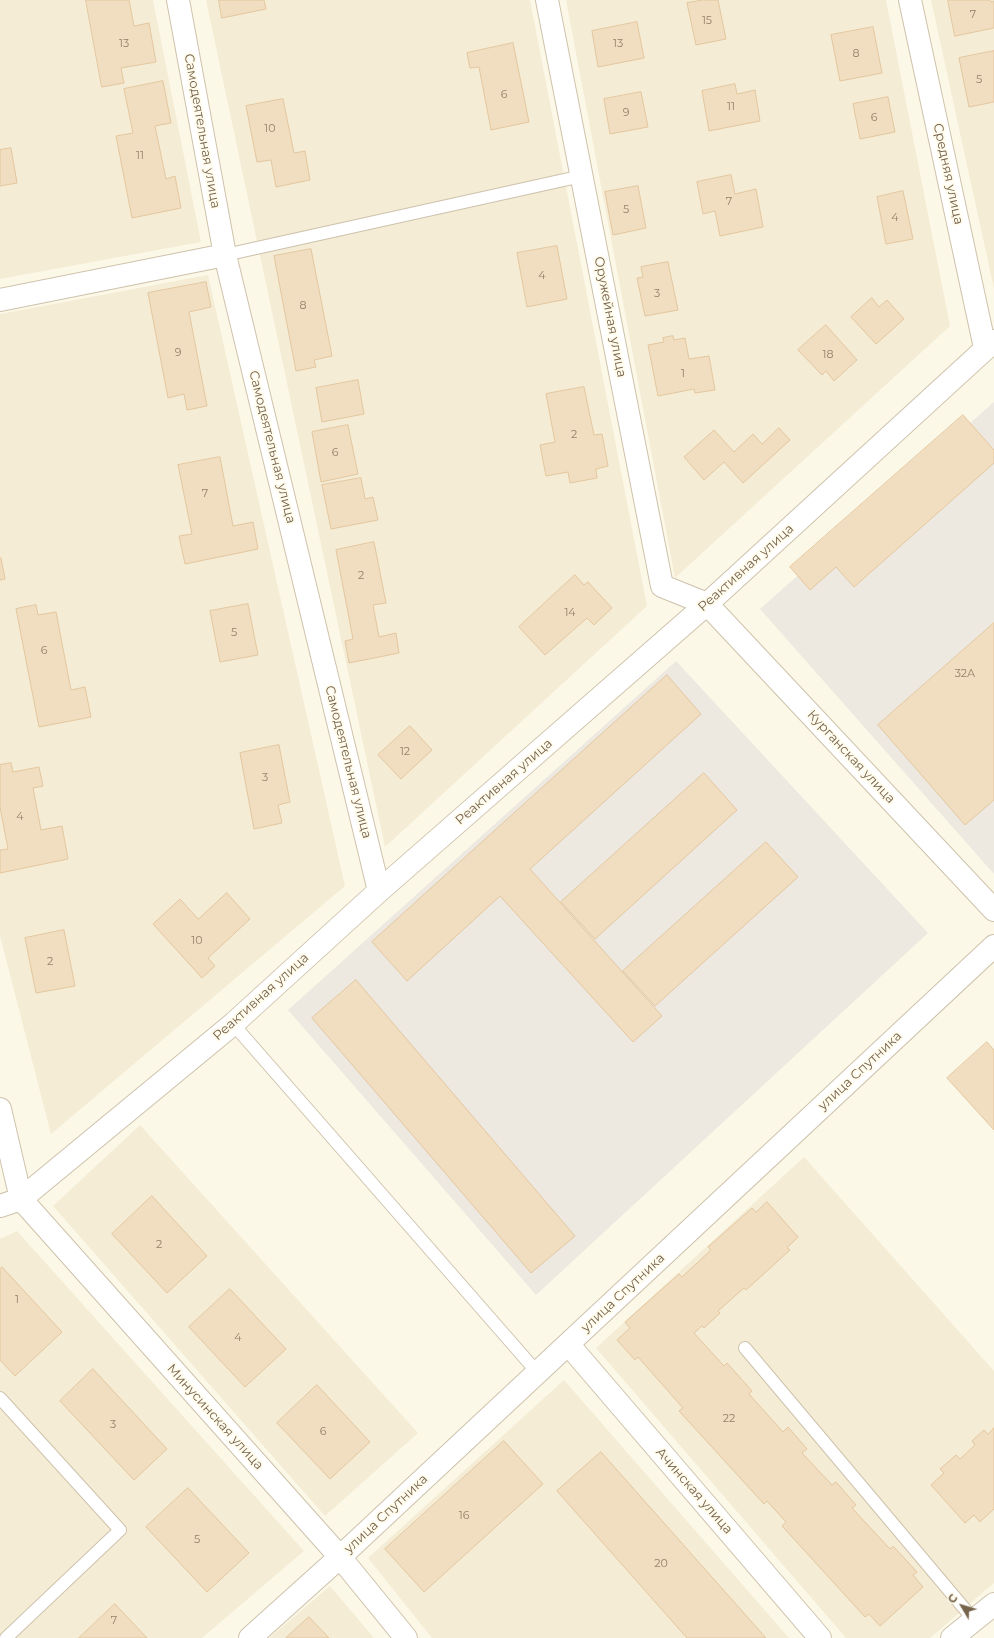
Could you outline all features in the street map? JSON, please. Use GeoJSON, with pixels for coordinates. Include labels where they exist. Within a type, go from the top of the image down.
{"type":"FeatureCollection","features":[{"type":"Feature","properties":{"kind":"street","name":"Самодеятельная улица"},"geometry":{"type":"LineString","coordinates":[[178,0],[225,255],[380,891]]}},
{"type":"Feature","properties":{"kind":"street","name":"Оружейная улица"},"geometry":{"type":"LineString","coordinates":[[547,0],[662,586],[707,604]]}},
{"type":"Feature","properties":{"kind":"street","name":"Средняя улица"},"geometry":{"type":"LineString","coordinates":[[910,0],[990,345]]}},
{"type":"Feature","properties":{"kind":"street"},"geometry":{"type":"LineString","coordinates":[[0,300],[225,255]]}},
{"type":"Feature","properties":{"kind":"street","name":"Реактивная улица"},"geometry":{"type":"LineString","coordinates":[[0,1206],[21,1199],[233,1024],[380,891],[707,604],[990,345]]}},
{"type":"Feature","properties":{"kind":"street","name":"Курганская улица"},"geometry":{"type":"LineString","coordinates":[[707,604],[994,910]]}},
{"type":"Feature","properties":{"kind":"street","name":"улица Спутника"},"geometry":{"type":"LineString","coordinates":[[250,1638],[340,1557],[994,946]]}},
{"type":"Feature","properties":{"kind":"street"},"geometry":{"type":"LineString","coordinates":[[0,1108],[21,1199]]}},
{"type":"Feature","properties":{"kind":"street","name":"Минусинская улица"},"geometry":{"type":"LineString","coordinates":[[21,1199],[340,1557],[406,1638]]}},
{"type":"Feature","properties":{"kind":"street","name":"Ачинская улица"},"geometry":{"type":"LineString","coordinates":[[568,1344],[820,1638]]}},
{"type":"Feature","properties":{"kind":"street"},"geometry":{"type":"LineString","coordinates":[[952,1638],[994,1604]]}},
{"type":"Feature","properties":{"kind":"lane"},"geometry":{"type":"LineString","coordinates":[[225,255],[582,176]]}},
{"type":"Feature","properties":{"kind":"lane"},"geometry":{"type":"LineString","coordinates":[[233,1024],[537,1372]]}},
{"type":"Feature","properties":{"kind":"lane"},"geometry":{"type":"LineString","coordinates":[[745,1348],[974,1620]]}},
{"type":"Feature","properties":{"kind":"lane"},"geometry":{"type":"LineString","coordinates":[[0,1398],[120,1530],[6,1638]]}},
{"type":"Feature","properties":{"kind":"shaded area"},"geometry":{"type":"Polygon","coordinates":[[[0,0],[153,0],[201,242],[0,279],[0,0]]]}},
{"type":"Feature","properties":{"kind":"shaded area"},"geometry":{"type":"Polygon","coordinates":[[[206,0],[530,0],[647,606],[385,847],[206,0]]]}},
{"type":"Feature","properties":{"kind":"shaded area"},"geometry":{"type":"Polygon","coordinates":[[[566,0],[886,0],[950,326],[675,578],[566,0]]]}},
{"type":"Feature","properties":{"kind":"shaded area"},"geometry":{"type":"Polygon","coordinates":[[[931,0],[994,0],[994,289],[931,0]]]}},
{"type":"Feature","properties":{"kind":"shaded area"},"geometry":{"type":"Polygon","coordinates":[[[208,275],[345,886],[51,1134],[0,936],[0,314],[208,275]]]}},
{"type":"Feature","properties":{"kind":"shaded area"},"geometry":{"type":"Polygon","coordinates":[[[994,402],[994,874],[760,609],[994,402]]]}},
{"type":"Feature","properties":{"kind":"shaded area"},"geometry":{"type":"Polygon","coordinates":[[[676,661],[928,933],[536,1295],[288,1010],[676,661]]]}},
{"type":"Feature","properties":{"kind":"shaded area"},"geometry":{"type":"Polygon","coordinates":[[[140,1125],[418,1433],[325,1516],[53,1206],[140,1125]]]}},
{"type":"Feature","properties":{"kind":"shaded area"},"geometry":{"type":"Polygon","coordinates":[[[804,1157],[994,1371],[994,1583],[930,1638],[846,1638],[596,1348],[804,1157]]]}},
{"type":"Feature","properties":{"kind":"shaded area"},"geometry":{"type":"Polygon","coordinates":[[[17,1231],[304,1551],[202,1638],[0,1638],[0,1239],[17,1231]]]}},
{"type":"Feature","properties":{"kind":"shaded area"},"geometry":{"type":"Polygon","coordinates":[[[564,1380],[789,1638],[432,1638],[368,1558],[564,1380]]]}},
{"type":"Feature","properties":{"kind":"shaded area"},"geometry":{"type":"Polygon","coordinates":[[[330,1586],[374,1638],[269,1638],[330,1586]]]}},
{"type":"Feature","properties":{"kind":"building"},"geometry":{"type":"Polygon","coordinates":[[[86,0],[129,0],[134,26],[149,23],[156,62],[121,68],[124,83],[102,87],[86,0]]]}},
{"type":"Feature","properties":{"kind":"building"},"geometry":{"type":"Polygon","coordinates":[[[219,0],[264,0],[266,9],[222,18],[219,0]]]}},
{"type":"Feature","properties":{"kind":"building"},"geometry":{"type":"Polygon","coordinates":[[[703,0],[718,0],[726,39],[696,45],[687,3],[703,0]]]}},
{"type":"Feature","properties":{"kind":"building"},"geometry":{"type":"Polygon","coordinates":[[[948,0],[994,1],[994,28],[955,36],[948,0]]]}},
{"type":"Feature","properties":{"kind":"building"},"geometry":{"type":"Polygon","coordinates":[[[637,22],[644,58],[598,67],[592,31],[637,22]]]}},
{"type":"Feature","properties":{"kind":"building"},"geometry":{"type":"Polygon","coordinates":[[[873,27],[882,73],[840,81],[831,35],[873,27]]]}},
{"type":"Feature","properties":{"kind":"building"},"geometry":{"type":"Polygon","coordinates":[[[513,43],[529,122],[491,130],[479,67],[470,68],[467,53],[513,43]]]}},
{"type":"Feature","properties":{"kind":"building"},"geometry":{"type":"Polygon","coordinates":[[[994,51],[994,102],[969,107],[959,58],[994,51]]]}},
{"type":"Feature","properties":{"kind":"building"},"geometry":{"type":"Polygon","coordinates":[[[163,81],[171,123],[155,126],[166,179],[175,176],[181,208],[132,218],[116,136],[133,133],[124,89],[163,81]]]}},
{"type":"Feature","properties":{"kind":"building"},"geometry":{"type":"Polygon","coordinates":[[[735,84],[737,94],[755,90],[760,121],[709,131],[702,91],[735,84]]]}},
{"type":"Feature","properties":{"kind":"building"},"geometry":{"type":"Polygon","coordinates":[[[641,92],[648,127],[610,134],[604,99],[641,92]]]}},
{"type":"Feature","properties":{"kind":"building"},"geometry":{"type":"Polygon","coordinates":[[[888,97],[895,132],[860,139],[853,104],[888,97]]]}},
{"type":"Feature","properties":{"kind":"building"},"geometry":{"type":"Polygon","coordinates":[[[283,99],[294,153],[305,151],[310,180],[276,187],[271,160],[257,162],[246,106],[283,99]]]}},
{"type":"Feature","properties":{"kind":"building"},"geometry":{"type":"Polygon","coordinates":[[[11,148],[17,183],[0,186],[0,150],[11,148]]]}},
{"type":"Feature","properties":{"kind":"building"},"geometry":{"type":"Polygon","coordinates":[[[731,175],[735,194],[756,189],[763,227],[720,236],[715,211],[703,214],[697,182],[731,175]]]}},
{"type":"Feature","properties":{"kind":"building"},"geometry":{"type":"Polygon","coordinates":[[[638,186],[646,228],[613,235],[605,192],[638,186]]]}},
{"type":"Feature","properties":{"kind":"building"},"geometry":{"type":"Polygon","coordinates":[[[903,191],[913,239],[886,244],[877,197],[903,191]]]}},
{"type":"Feature","properties":{"kind":"building"},"geometry":{"type":"Polygon","coordinates":[[[557,246],[567,299],[527,307],[517,253],[557,246]]]}},
{"type":"Feature","properties":{"kind":"building"},"geometry":{"type":"Polygon","coordinates":[[[311,249],[332,356],[314,360],[316,367],[296,371],[274,256],[311,249]]]}},
{"type":"Feature","properties":{"kind":"building"},"geometry":{"type":"Polygon","coordinates":[[[668,262],[678,310],[645,316],[637,278],[643,277],[641,267],[668,262]]]}},
{"type":"Feature","properties":{"kind":"building"},"geometry":{"type":"Polygon","coordinates":[[[206,282],[211,307],[189,312],[207,406],[187,410],[184,394],[168,398],[148,293],[206,282]]]}},
{"type":"Feature","properties":{"kind":"building"},"geometry":{"type":"Polygon","coordinates":[[[872,298],[879,307],[887,300],[904,319],[876,344],[851,317],[872,298]]]}},
{"type":"Feature","properties":{"kind":"building"},"geometry":{"type":"Polygon","coordinates":[[[826,325],[857,360],[834,381],[826,371],[822,375],[798,350],[826,325]]]}},
{"type":"Feature","properties":{"kind":"building"},"geometry":{"type":"Polygon","coordinates":[[[673,336],[674,340],[685,338],[689,359],[709,356],[715,390],[695,393],[694,389],[658,396],[648,345],[664,342],[663,338],[673,336]]]}},
{"type":"Feature","properties":{"kind":"building"},"geometry":{"type":"Polygon","coordinates":[[[358,380],[364,414],[322,422],[316,388],[358,380]]]}},
{"type":"Feature","properties":{"kind":"building"},"geometry":{"type":"Polygon","coordinates":[[[584,387],[594,435],[602,434],[608,466],[596,469],[597,478],[570,483],[568,472],[546,476],[540,445],[555,442],[546,394],[584,387]]]}},
{"type":"Feature","properties":{"kind":"building"},"geometry":{"type":"Polygon","coordinates":[[[963,415],[994,450],[994,463],[854,587],[836,567],[810,590],[790,567],[963,415]]]}},
{"type":"Feature","properties":{"kind":"building"},"geometry":{"type":"Polygon","coordinates":[[[348,425],[358,474],[321,482],[312,432],[348,425]]]}},
{"type":"Feature","properties":{"kind":"building"},"geometry":{"type":"Polygon","coordinates":[[[779,428],[790,440],[743,483],[724,462],[704,480],[684,457],[714,430],[734,452],[753,434],[762,444],[779,428]]]}},
{"type":"Feature","properties":{"kind":"building"},"geometry":{"type":"Polygon","coordinates":[[[220,457],[233,526],[253,522],[258,549],[185,564],[179,536],[192,534],[178,465],[220,457]]]}},
{"type":"Feature","properties":{"kind":"building"},"geometry":{"type":"Polygon","coordinates":[[[361,478],[365,499],[373,497],[378,520],[331,529],[322,485],[361,478]]]}},
{"type":"Feature","properties":{"kind":"building"},"geometry":{"type":"Polygon","coordinates":[[[374,542],[386,603],[373,605],[379,637],[396,633],[399,653],[349,663],[345,641],[353,639],[336,550],[374,542]]]}},
{"type":"Feature","properties":{"kind":"building"},"geometry":{"type":"Polygon","coordinates":[[[0,558],[5,579],[0,580],[0,558]]]}},
{"type":"Feature","properties":{"kind":"building"},"geometry":{"type":"Polygon","coordinates":[[[575,575],[584,585],[588,582],[612,608],[594,625],[587,618],[545,655],[519,627],[575,575]]]}},
{"type":"Feature","properties":{"kind":"building"},"geometry":{"type":"Polygon","coordinates":[[[248,604],[258,655],[220,662],[210,611],[248,604]]]}},
{"type":"Feature","properties":{"kind":"building"},"geometry":{"type":"Polygon","coordinates":[[[36,605],[38,615],[56,612],[71,690],[85,687],[91,717],[39,727],[16,609],[36,605]]]}},
{"type":"Feature","properties":{"kind":"building"},"geometry":{"type":"Polygon","coordinates":[[[994,623],[994,800],[965,825],[878,725],[994,623]]]}},
{"type":"Feature","properties":{"kind":"building"},"geometry":{"type":"Polygon","coordinates":[[[667,675],[701,714],[530,869],[662,1016],[633,1042],[500,896],[407,981],[372,942],[667,675]]]}},
{"type":"Feature","properties":{"kind":"building"},"geometry":{"type":"Polygon","coordinates":[[[410,726],[432,750],[401,779],[378,755],[410,726]]]}},
{"type":"Feature","properties":{"kind":"building"},"geometry":{"type":"Polygon","coordinates":[[[279,745],[290,802],[278,805],[282,823],[254,829],[240,753],[279,745]]]}},
{"type":"Feature","properties":{"kind":"building"},"geometry":{"type":"Polygon","coordinates":[[[11,763],[13,772],[39,767],[43,786],[33,788],[41,830],[62,826],[68,859],[0,873],[0,850],[8,849],[0,807],[0,765],[11,763]]]}},
{"type":"Feature","properties":{"kind":"building"},"geometry":{"type":"Polygon","coordinates":[[[704,773],[737,810],[595,939],[561,902],[704,773]]]}},
{"type":"Feature","properties":{"kind":"building"},"geometry":{"type":"Polygon","coordinates":[[[766,842],[798,877],[655,1006],[623,971],[766,842]]]}},
{"type":"Feature","properties":{"kind":"building"},"geometry":{"type":"Polygon","coordinates":[[[227,893],[250,919],[208,958],[215,966],[202,978],[153,924],[180,899],[198,919],[227,893]]]}},
{"type":"Feature","properties":{"kind":"building"},"geometry":{"type":"Polygon","coordinates":[[[64,930],[75,986],[36,993],[25,938],[64,930]]]}},
{"type":"Feature","properties":{"kind":"building"},"geometry":{"type":"Polygon","coordinates":[[[356,980],[575,1236],[531,1273],[312,1018],[356,980]]]}},
{"type":"Feature","properties":{"kind":"building"},"geometry":{"type":"Polygon","coordinates":[[[987,1042],[994,1050],[994,1130],[947,1078],[987,1042]]]}},
{"type":"Feature","properties":{"kind":"building"},"geometry":{"type":"Polygon","coordinates":[[[152,1196],[207,1256],[167,1293],[112,1234],[152,1196]]]}},
{"type":"Feature","properties":{"kind":"building"},"geometry":{"type":"Polygon","coordinates":[[[767,1202],[798,1237],[787,1248],[790,1250],[746,1290],[744,1288],[718,1311],[720,1313],[704,1328],[702,1326],[694,1333],[724,1366],[727,1363],[752,1391],[749,1394],[783,1432],[788,1427],[807,1449],[802,1453],[832,1485],[836,1482],[856,1505],[852,1508],[890,1549],[893,1546],[917,1572],[913,1575],[923,1587],[880,1626],[869,1614],[865,1617],[782,1526],[786,1522],[767,1501],[764,1504],[679,1411],[683,1408],[638,1357],[635,1360],[617,1340],[630,1328],[625,1322],[679,1274],[682,1277],[711,1250],[708,1247],[752,1208],[756,1212],[767,1202]]]}},
{"type":"Feature","properties":{"kind":"building"},"geometry":{"type":"Polygon","coordinates":[[[2,1267],[62,1332],[15,1376],[0,1360],[0,1269],[2,1267]]]}},
{"type":"Feature","properties":{"kind":"building"},"geometry":{"type":"Polygon","coordinates":[[[230,1289],[286,1349],[245,1387],[189,1327],[230,1289]]]}},
{"type":"Feature","properties":{"kind":"building"},"geometry":{"type":"Polygon","coordinates":[[[93,1369],[167,1449],[134,1480],[60,1401],[93,1369]]]}},
{"type":"Feature","properties":{"kind":"building"},"geometry":{"type":"Polygon","coordinates":[[[317,1385],[370,1442],[330,1479],[277,1423],[317,1385]]]}},
{"type":"Feature","properties":{"kind":"building"},"geometry":{"type":"Polygon","coordinates":[[[994,1428],[994,1509],[980,1522],[974,1515],[965,1523],[931,1485],[944,1473],[940,1469],[956,1455],[960,1459],[975,1445],[972,1441],[984,1430],[988,1434],[994,1428]]]}},
{"type":"Feature","properties":{"kind":"building"},"geometry":{"type":"Polygon","coordinates":[[[504,1441],[543,1484],[424,1592],[385,1549],[504,1441]]]}},
{"type":"Feature","properties":{"kind":"building"},"geometry":{"type":"Polygon","coordinates":[[[601,1452],[766,1638],[687,1638],[557,1491],[601,1452]]]}},
{"type":"Feature","properties":{"kind":"building"},"geometry":{"type":"Polygon","coordinates":[[[188,1488],[249,1553],[207,1592],[146,1527],[188,1488]]]}},
{"type":"Feature","properties":{"kind":"building"},"geometry":{"type":"Polygon","coordinates":[[[115,1604],[147,1638],[79,1638],[115,1604]]]}},
{"type":"Feature","properties":{"kind":"building"},"geometry":{"type":"Polygon","coordinates":[[[309,1617],[329,1638],[286,1638],[309,1617]]]}}]}
